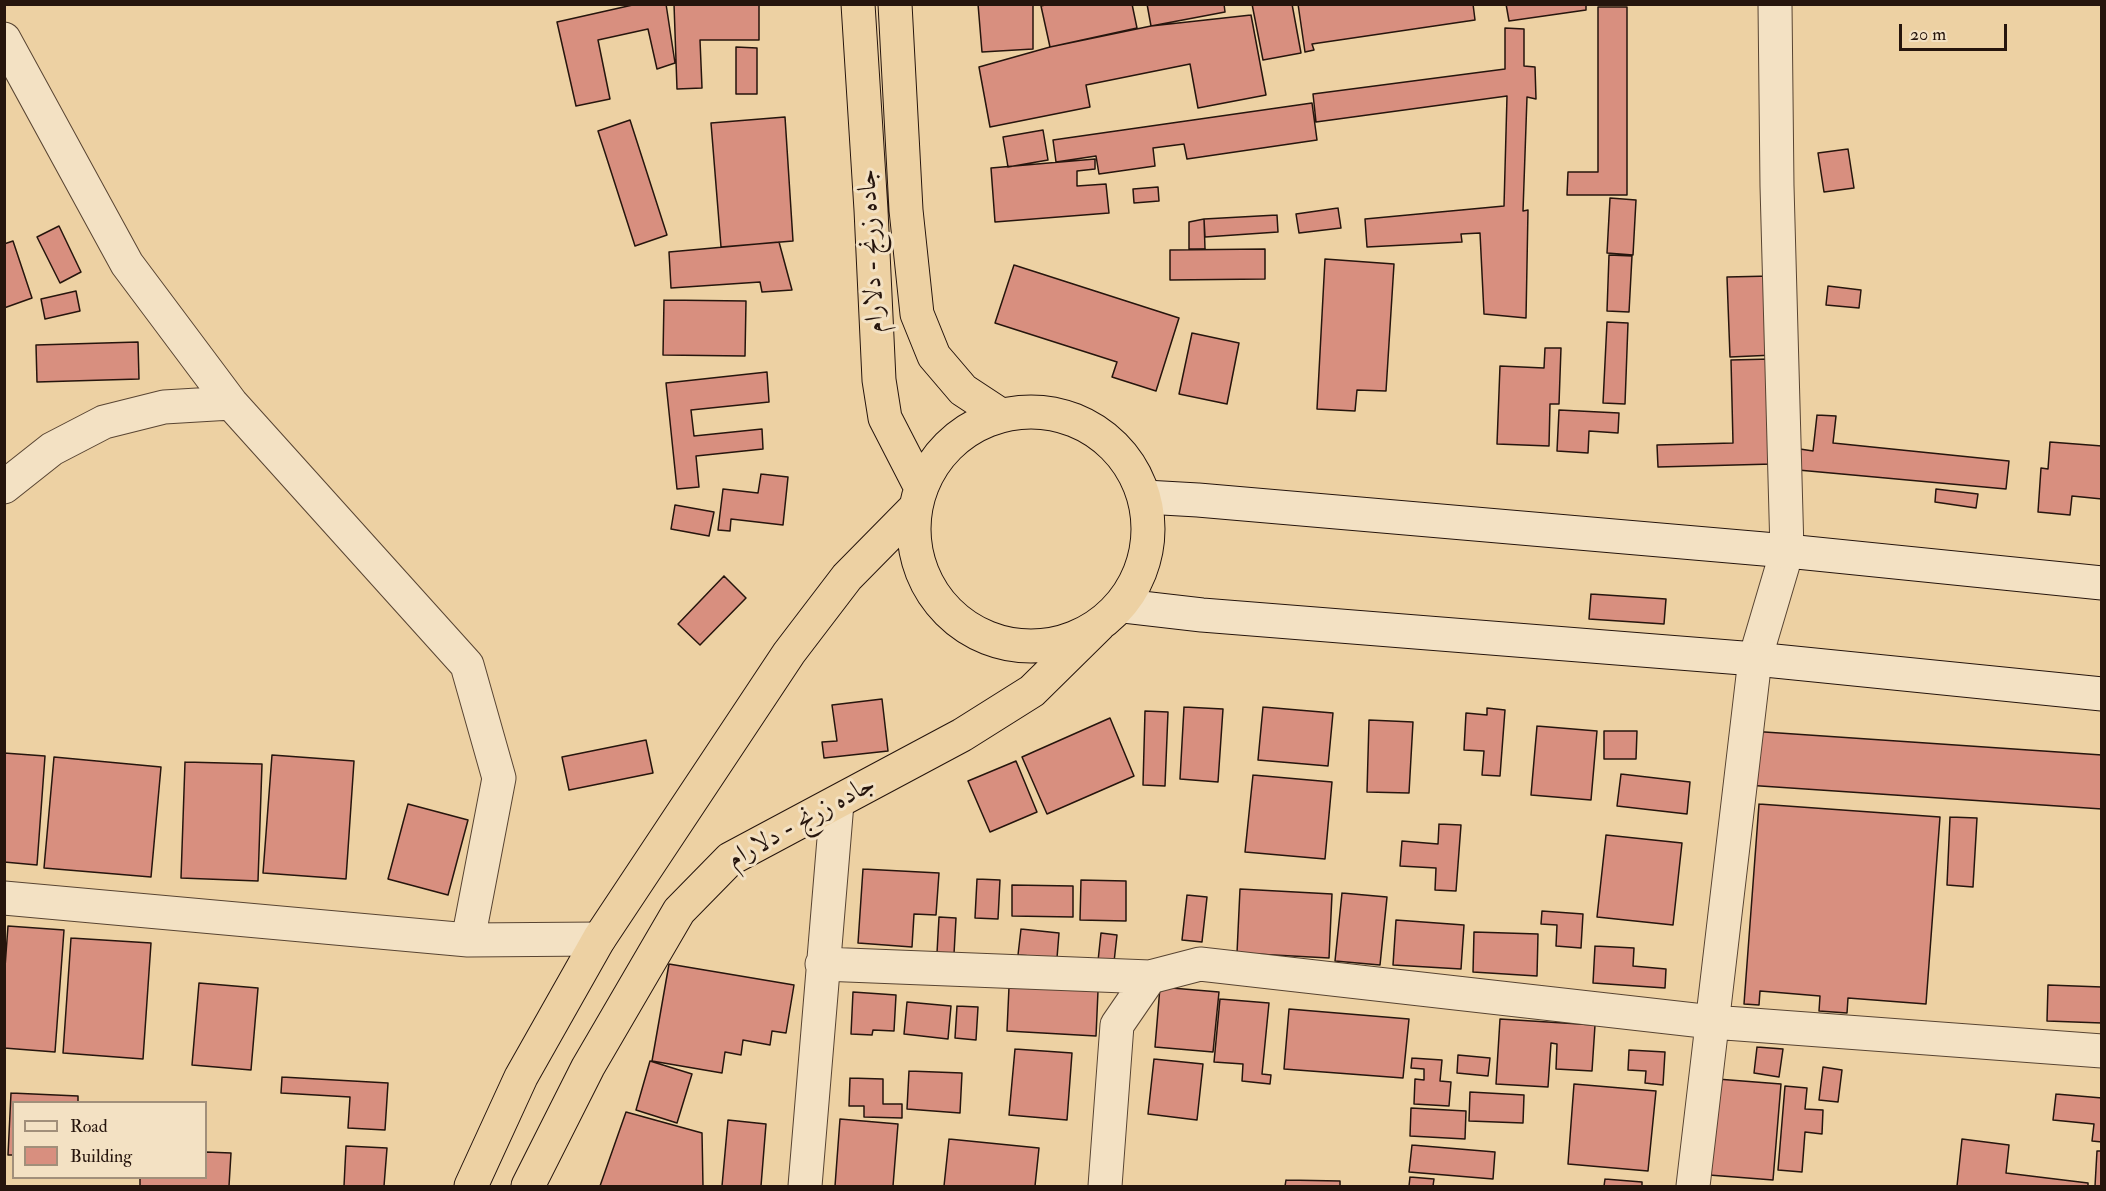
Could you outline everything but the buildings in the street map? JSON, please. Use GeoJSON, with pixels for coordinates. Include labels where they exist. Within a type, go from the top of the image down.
{"type":"FeatureCollection","features":[{"type":"Feature","properties":{"kind":"highway","name":"جاده زرنج - دلارام"},"geometry":{"type":"LineString","coordinates":[[858,4],[879,380],[885,418],[919,497]]}},
{"type":"Feature","properties":{"kind":"highway","name":"جاده زرنج - دلارام"},"geometry":{"type":"LineString","coordinates":[[895,4],[906,210],[917,314],[934,356],[963,390],[1001,414]]}},
{"type":"Feature","properties":{"kind":"highway"},"geometry":{"type":"LineString","coordinates":[[471,1186],[521,1077],[599,939],[789,653],[847,577],[919,497],[939,455],[967,430],[1001,414],[1038,411],[1073,418],[1105,437],[1130,464],[1145,497],[1149,534],[1141,569],[1111,616],[1068,641],[1034,647],[999,642],[968,628],[942,605],[923,575],[914,542],[919,497]]}},
{"type":"Feature","properties":{"kind":"highway","name":"جاده زرنج - دلارام"},"geometry":{"type":"LineString","coordinates":[[528,1186],[588,1067],[679,911],[730,859],[962,735],[1032,691],[1111,616]]}},
{"type":"Feature","properties":{"kind":"street"},"geometry":{"type":"LineString","coordinates":[[1693,1186],[1755,659],[1787,551],[1777,186],[1775,4]]}},
{"type":"Feature","properties":{"kind":"street"},"geometry":{"type":"LineString","coordinates":[[4,39],[127,264],[231,403],[467,665],[499,778],[468,940]]}},
{"type":"Feature","properties":{"kind":"street"},"geometry":{"type":"LineString","coordinates":[[4,487],[52,449],[104,422],[164,407],[231,403]]}},
{"type":"Feature","properties":{"kind":"street"},"geometry":{"type":"LineString","coordinates":[[1145,497],[1787,551],[2102,583]]}},
{"type":"Feature","properties":{"kind":"street"},"geometry":{"type":"LineString","coordinates":[[1111,616],[1202,615],[1755,659],[2102,694]]}},
{"type":"Feature","properties":{"kind":"street"},"geometry":{"type":"LineString","coordinates":[[805,1186],[837,803]]}},
{"type":"Feature","properties":{"kind":"street"},"geometry":{"type":"LineString","coordinates":[[4,898],[468,940],[599,939]]}},
{"type":"Feature","properties":{"kind":"street"},"geometry":{"type":"LineString","coordinates":[[822,964],[1150,977],[1200,964],[1712,1022],[2102,1051]]}},
{"type":"Feature","properties":{"kind":"street"},"geometry":{"type":"LineString","coordinates":[[1105,1186],[1117,1025],[1150,977]]}}]}
